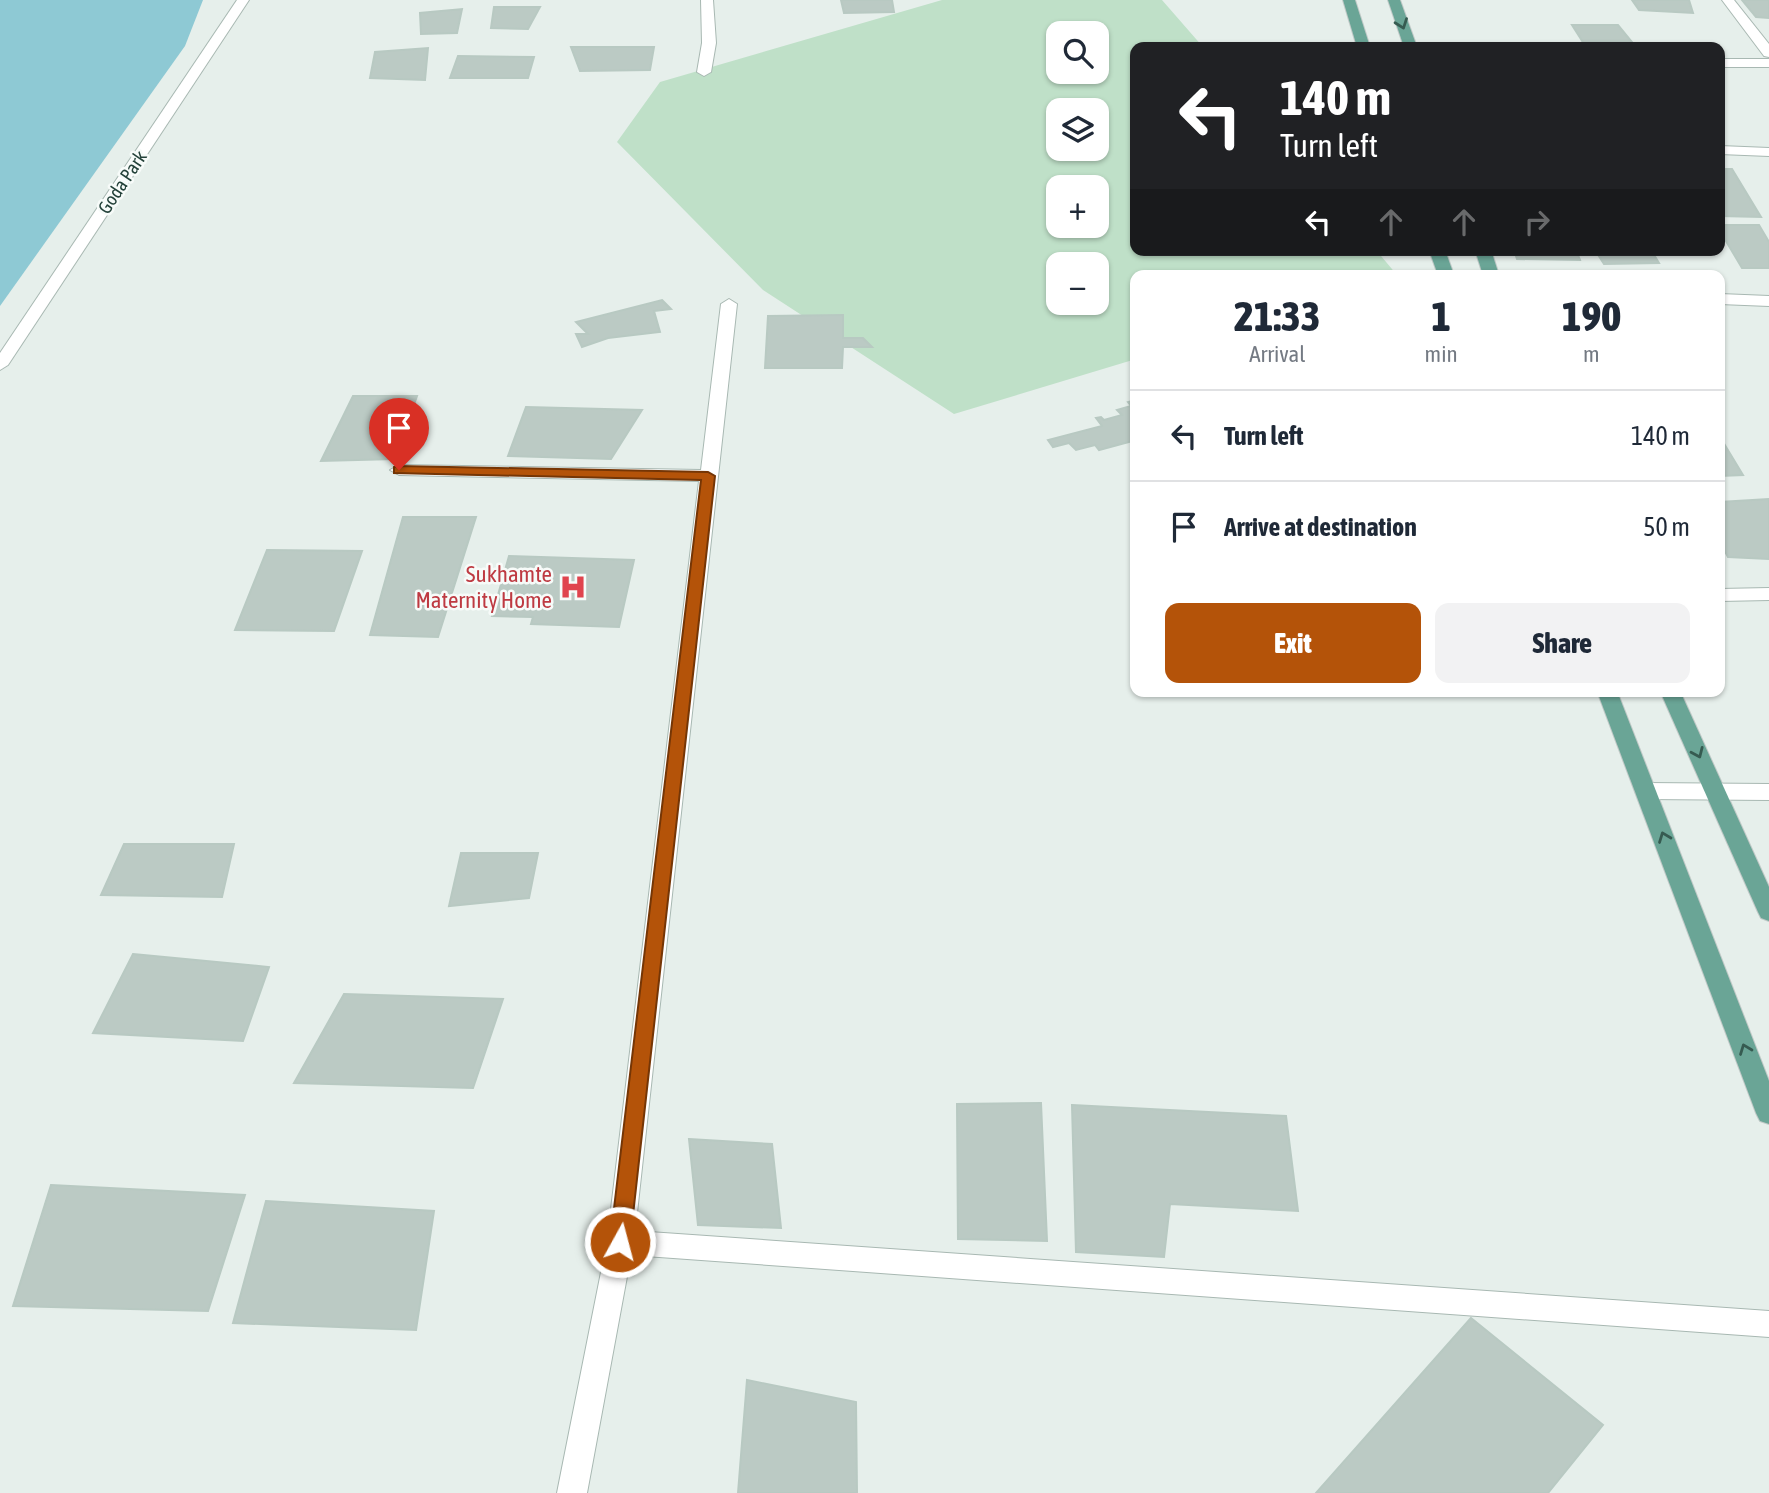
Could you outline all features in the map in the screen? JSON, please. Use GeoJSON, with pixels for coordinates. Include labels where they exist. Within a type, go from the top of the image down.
{"type":"FeatureCollection","features":[{"type":"Feature","properties":{"kind":"main road"},"geometry":{"type":"LineString","coordinates":[[1349,0],[1362,42]]}},
{"type":"Feature","properties":{"kind":"main road"},"geometry":{"type":"LineString","coordinates":[[1394,0],[1409,42]]}},
{"type":"Feature","properties":{"kind":"main road"},"geometry":{"type":"LineString","coordinates":[[1609,697],[1769,1113]]}},
{"type":"Feature","properties":{"kind":"main road"},"geometry":{"type":"LineString","coordinates":[[1673,697],[1769,912]]}},
{"type":"Feature","properties":{"kind":"street","name":"Goda Park"},"geometry":{"type":"LineString","coordinates":[[0,365],[243,0]]}},
{"type":"Feature","properties":{"kind":"street"},"geometry":{"type":"LineString","coordinates":[[704,72],[709,43],[707,0]]}},
{"type":"Feature","properties":{"kind":"street"},"geometry":{"type":"LineString","coordinates":[[1728,0],[1769,53]]}},
{"type":"Feature","properties":{"kind":"street"},"geometry":{"type":"LineString","coordinates":[[1725,63],[1769,62]]}},
{"type":"Feature","properties":{"kind":"street"},"geometry":{"type":"LineString","coordinates":[[1725,150],[1769,152]]}},
{"type":"Feature","properties":{"kind":"street"},"geometry":{"type":"LineString","coordinates":[[1725,299],[1769,301]]}},
{"type":"Feature","properties":{"kind":"street"},"geometry":{"type":"LineString","coordinates":[[572,1493],[620,1242],[729,304]]}},
{"type":"Feature","properties":{"kind":"street"},"geometry":{"type":"LineString","coordinates":[[399,470],[708,476]]}},
{"type":"Feature","properties":{"kind":"street"},"geometry":{"type":"LineString","coordinates":[[1725,595],[1769,594]]}},
{"type":"Feature","properties":{"kind":"street"},"geometry":{"type":"LineString","coordinates":[[1646,791],[1769,792]]}},
{"type":"Feature","properties":{"kind":"street"},"geometry":{"type":"LineString","coordinates":[[620,1242],[1769,1324]]}},
{"type":"Feature","properties":{"kind":"green space"},"geometry":{"type":"Polygon","coordinates":[[[942,0],[1162,0],[1199,42],[1130,42],[1130,256],[1381,256],[1393,270],[1130,270],[1130,361],[954,414],[763,290],[617,142],[660,82],[942,0]]]}},
{"type":"Feature","properties":{"kind":"water"},"geometry":{"type":"Polygon","coordinates":[[[0,0],[203,0],[185,46],[0,306],[0,0]]]}},
{"type":"Feature","properties":{"kind":"building"},"geometry":{"type":"Polygon","coordinates":[[[841,0],[892,0],[894,12],[844,13],[841,0]]]}},
{"type":"Feature","properties":{"kind":"building"},"geometry":{"type":"Polygon","coordinates":[[[1632,0],[1689,0],[1693,13],[1639,10],[1632,0]]]}},
{"type":"Feature","properties":{"kind":"building"},"geometry":{"type":"Polygon","coordinates":[[[1742,0],[1769,0],[1769,18],[1756,17],[1742,0]]]}},
{"type":"Feature","properties":{"kind":"building"},"geometry":{"type":"Polygon","coordinates":[[[494,7],[540,7],[528,29],[491,28],[494,7]]]}},
{"type":"Feature","properties":{"kind":"building"},"geometry":{"type":"Polygon","coordinates":[[[462,9],[457,33],[421,34],[420,13],[462,9]]]}},
{"type":"Feature","properties":{"kind":"building"},"geometry":{"type":"Polygon","coordinates":[[[1572,25],[1618,25],[1632,42],[1583,42],[1572,25]]]}},
{"type":"Feature","properties":{"kind":"building"},"geometry":{"type":"Polygon","coordinates":[[[571,47],[654,47],[650,70],[580,71],[571,47]]]}},
{"type":"Feature","properties":{"kind":"building"},"geometry":{"type":"Polygon","coordinates":[[[428,48],[425,80],[370,78],[375,52],[428,48]]]}},
{"type":"Feature","properties":{"kind":"building"},"geometry":{"type":"Polygon","coordinates":[[[458,56],[534,57],[528,78],[450,78],[458,56]]]}},
{"type":"Feature","properties":{"kind":"building"},"geometry":{"type":"Polygon","coordinates":[[[1725,169],[1732,169],[1761,217],[1725,216],[1725,169]]]}},
{"type":"Feature","properties":{"kind":"building"},"geometry":{"type":"Polygon","coordinates":[[[1725,225],[1759,225],[1769,242],[1769,268],[1742,268],[1725,239],[1725,225]]]}},
{"type":"Feature","properties":{"kind":"building"},"geometry":{"type":"Polygon","coordinates":[[[1516,256],[1578,256],[1580,260],[1517,259],[1516,256]]]}},
{"type":"Feature","properties":{"kind":"building"},"geometry":{"type":"Polygon","coordinates":[[[1599,256],[1655,256],[1659,263],[1604,264],[1599,256]]]}},
{"type":"Feature","properties":{"kind":"building"},"geometry":{"type":"Polygon","coordinates":[[[662,300],[671,309],[654,311],[660,332],[608,338],[582,347],[576,334],[588,334],[576,322],[662,300]]]}},
{"type":"Feature","properties":{"kind":"building"},"geometry":{"type":"Polygon","coordinates":[[[843,315],[843,338],[863,338],[872,347],[843,347],[842,368],[765,368],[768,316],[843,315]]]}},
{"type":"Feature","properties":{"kind":"building"},"geometry":{"type":"Polygon","coordinates":[[[353,396],[417,396],[395,459],[321,461],[353,396]]]}},
{"type":"Feature","properties":{"kind":"building"},"geometry":{"type":"Polygon","coordinates":[[[1130,406],[1130,442],[1099,450],[1095,445],[1076,450],[1069,443],[1053,447],[1048,440],[1102,426],[1096,418],[1101,417],[1104,420],[1122,415],[1117,410],[1130,406]]]}},
{"type":"Feature","properties":{"kind":"building"},"geometry":{"type":"Polygon","coordinates":[[[526,407],[642,410],[611,459],[508,456],[526,407]]]}},
{"type":"Feature","properties":{"kind":"building"},"geometry":{"type":"Polygon","coordinates":[[[1725,445],[1743,475],[1725,476],[1725,445]]]}},
{"type":"Feature","properties":{"kind":"building"},"geometry":{"type":"Polygon","coordinates":[[[1769,499],[1769,559],[1728,557],[1725,551],[1725,502],[1769,499]]]}},
{"type":"Feature","properties":{"kind":"building"},"geometry":{"type":"Polygon","coordinates":[[[403,517],[476,517],[438,637],[370,635],[403,517]]]}},
{"type":"Feature","properties":{"kind":"building"},"geometry":{"type":"Polygon","coordinates":[[[267,550],[362,551],[334,631],[235,630],[267,550]]]}},
{"type":"Feature","properties":{"kind":"building"},"geometry":{"type":"Polygon","coordinates":[[[509,556],[634,560],[619,627],[531,624],[533,617],[492,616],[509,556]]]}},
{"type":"Feature","properties":{"kind":"building"},"geometry":{"type":"Polygon","coordinates":[[[124,844],[234,844],[222,897],[101,895],[124,844]]]}},
{"type":"Feature","properties":{"kind":"building"},"geometry":{"type":"Polygon","coordinates":[[[461,853],[538,853],[529,898],[449,906],[461,853]]]}},
{"type":"Feature","properties":{"kind":"building"},"geometry":{"type":"Polygon","coordinates":[[[133,954],[269,967],[243,1041],[93,1033],[133,954]]]}},
{"type":"Feature","properties":{"kind":"building"},"geometry":{"type":"Polygon","coordinates":[[[344,994],[503,999],[473,1088],[294,1083],[344,994]]]}},
{"type":"Feature","properties":{"kind":"building"},"geometry":{"type":"Polygon","coordinates":[[[1041,1103],[1047,1241],[958,1239],[957,1104],[1041,1103]]]}},
{"type":"Feature","properties":{"kind":"building"},"geometry":{"type":"Polygon","coordinates":[[[1072,1105],[1286,1116],[1298,1211],[1170,1204],[1164,1257],[1076,1252],[1072,1105]]]}},
{"type":"Feature","properties":{"kind":"building"},"geometry":{"type":"Polygon","coordinates":[[[689,1139],[772,1144],[781,1228],[698,1225],[689,1139]]]}},
{"type":"Feature","properties":{"kind":"building"},"geometry":{"type":"Polygon","coordinates":[[[51,1185],[245,1195],[208,1311],[13,1306],[51,1185]]]}},
{"type":"Feature","properties":{"kind":"building"},"geometry":{"type":"Polygon","coordinates":[[[266,1201],[434,1211],[416,1330],[233,1323],[266,1201]]]}},
{"type":"Feature","properties":{"kind":"building"},"geometry":{"type":"Polygon","coordinates":[[[1471,1318],[1603,1425],[1548,1493],[1316,1493],[1471,1318]]]}},
{"type":"Feature","properties":{"kind":"building"},"geometry":{"type":"Polygon","coordinates":[[[747,1380],[856,1402],[857,1493],[738,1493],[747,1380]]]}},
{"type":"Feature","properties":{"kind":"place","name":"Sukhamte Maternity Home"},"geometry":{"type":"Point","coordinates":[573,587]}},
{"type":"Feature","properties":{"kind":"route"},"geometry":{"type":"LineString","coordinates":[[399,470],[708,476],[620,1242]]}}]}
